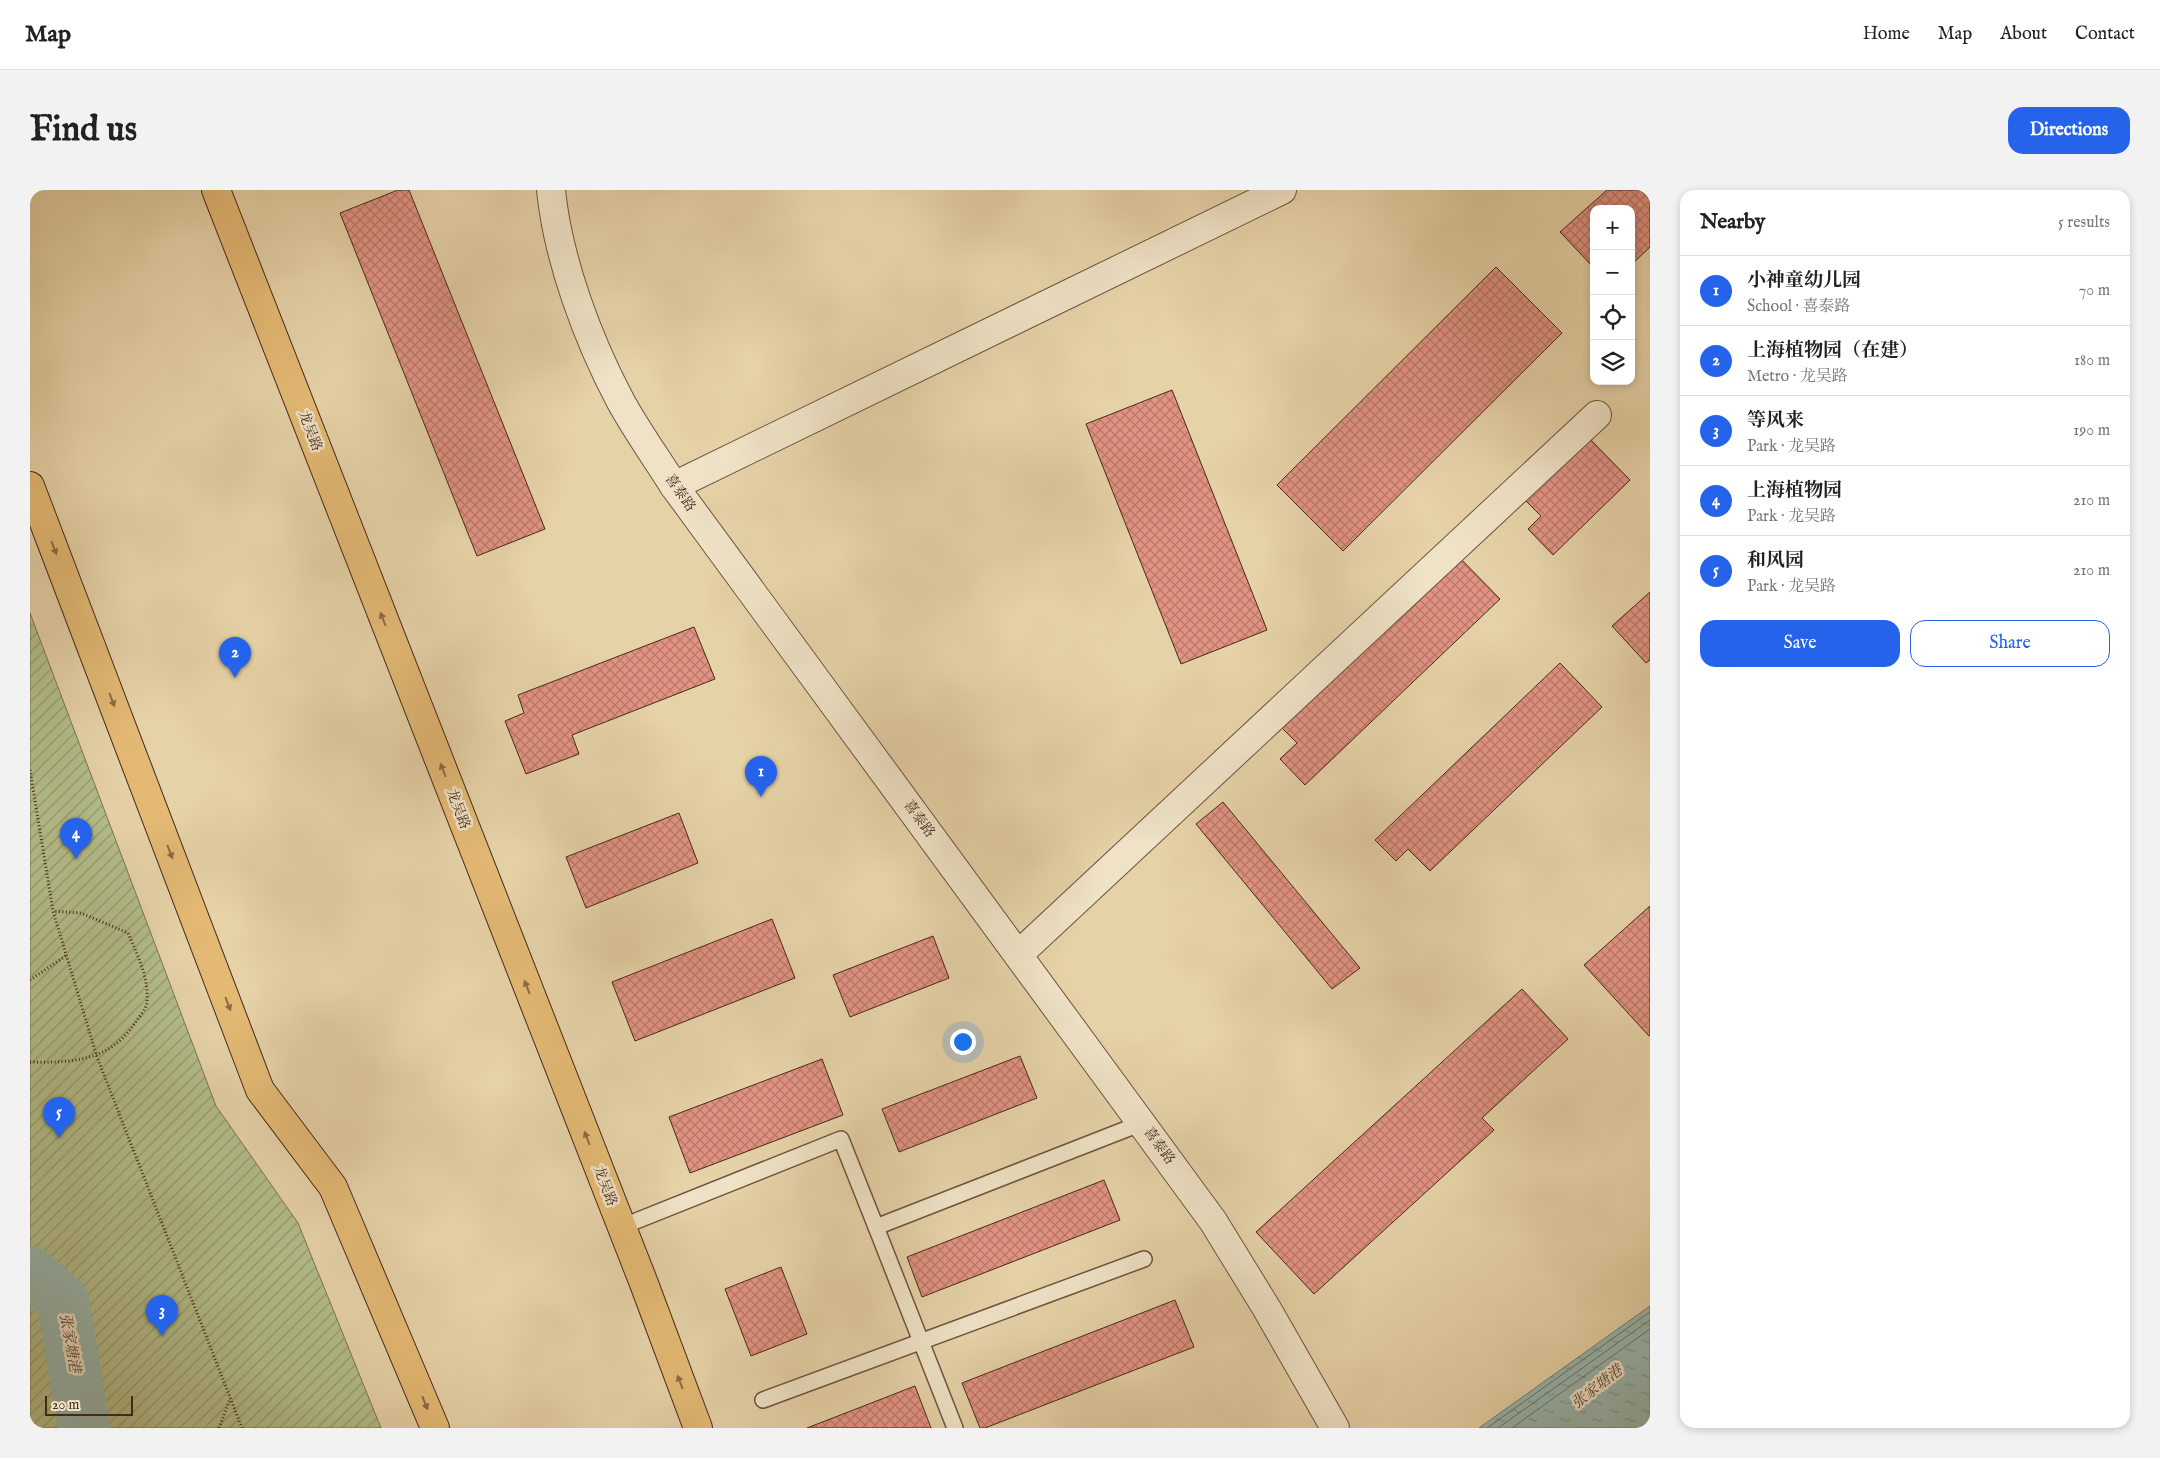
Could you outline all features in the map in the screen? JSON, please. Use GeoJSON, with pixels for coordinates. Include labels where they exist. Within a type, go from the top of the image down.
{"type":"FeatureCollection","features":[{"type":"Feature","properties":{"kind":"main road","name":"龙吴路"},"geometry":{"type":"LineString","coordinates":[[216,190],[698,1428]]}},
{"type":"Feature","properties":{"kind":"main road"},"geometry":{"type":"LineString","coordinates":[[30,486],[260,1090],[333,1187],[435,1428]]}},
{"type":"Feature","properties":{"kind":"street","name":"喜泰路"},"geometry":{"type":"LineString","coordinates":[[551,190],[566,265],[589,335],[622,402],[674,486],[1213,1221],[1267,1309],[1335,1428]]}},
{"type":"Feature","properties":{"kind":"street"},"geometry":{"type":"LineString","coordinates":[[674,486],[1282,190]]}},
{"type":"Feature","properties":{"kind":"street"},"geometry":{"type":"LineString","coordinates":[[1018,954],[1597,415]]}},
{"type":"Feature","properties":{"kind":"lane"},"geometry":{"type":"LineString","coordinates":[[876,1227],[1142,1123]]}},
{"type":"Feature","properties":{"kind":"lane"},"geometry":{"type":"LineString","coordinates":[[621,1227],[841,1139],[955,1428]]}},
{"type":"Feature","properties":{"kind":"lane"},"geometry":{"type":"LineString","coordinates":[[763,1400],[1144,1259]]}},
{"type":"Feature","properties":{"kind":"path"},"geometry":{"type":"LineString","coordinates":[[30,770],[53,910],[97,1056],[242,1428]]}},
{"type":"Feature","properties":{"kind":"path"},"geometry":{"type":"LineString","coordinates":[[30,1062],[53,1063],[97,1056],[126,1037],[147,1005],[144,970],[128,933],[81,913],[53,910]]}},
{"type":"Feature","properties":{"kind":"path"},"geometry":{"type":"LineString","coordinates":[[30,980],[68,955]]}},
{"type":"Feature","properties":{"kind":"path"},"geometry":{"type":"LineString","coordinates":[[218,1428],[231,1399]]}},
{"type":"Feature","properties":{"kind":"green space"},"geometry":{"type":"Polygon","coordinates":[[[30,613],[216,1106],[298,1223],[381,1428],[30,1428],[30,613]]]}},
{"type":"Feature","properties":{"kind":"water"},"geometry":{"type":"Polygon","coordinates":[[[1650,1306],[1650,1423],[1642,1428],[1479,1428],[1650,1306]]]}},
{"type":"Feature","properties":{"kind":"building"},"geometry":{"type":"Polygon","coordinates":[[[398,190],[409,190],[545,529],[477,556],[340,213],[398,190]]]}},
{"type":"Feature","properties":{"kind":"building"},"geometry":{"type":"Polygon","coordinates":[[[1607,190],[1650,190],[1650,247],[1635,261],[1635,205],[1590,205],[1607,190]]]}},
{"type":"Feature","properties":{"kind":"building"},"geometry":{"type":"Polygon","coordinates":[[[1590,205],[1590,264],[1560,232],[1590,205]]]}},
{"type":"Feature","properties":{"kind":"building"},"geometry":{"type":"Polygon","coordinates":[[[1496,267],[1562,333],[1343,551],[1277,485],[1496,267]]]}},
{"type":"Feature","properties":{"kind":"building"},"geometry":{"type":"Polygon","coordinates":[[[1172,390],[1267,630],[1181,664],[1086,424],[1172,390]]]}},
{"type":"Feature","properties":{"kind":"building"},"geometry":{"type":"Polygon","coordinates":[[[1585,434],[1630,480],[1553,555],[1528,529],[1541,516],[1521,496],[1585,434]]]}},
{"type":"Feature","properties":{"kind":"building"},"geometry":{"type":"Polygon","coordinates":[[[1457,555],[1500,599],[1305,785],[1280,759],[1297,743],[1279,725],[1457,555]]]}},
{"type":"Feature","properties":{"kind":"building"},"geometry":{"type":"Polygon","coordinates":[[[1650,592],[1650,660],[1646,663],[1612,626],[1650,592]]]}},
{"type":"Feature","properties":{"kind":"building"},"geometry":{"type":"Polygon","coordinates":[[[694,627],[715,679],[572,735],[579,754],[526,774],[505,721],[524,713],[518,695],[694,627]]]}},
{"type":"Feature","properties":{"kind":"building"},"geometry":{"type":"Polygon","coordinates":[[[1560,663],[1602,707],[1430,871],[1408,849],[1396,861],[1375,840],[1560,663]]]}},
{"type":"Feature","properties":{"kind":"building"},"geometry":{"type":"Polygon","coordinates":[[[1223,802],[1360,968],[1332,989],[1196,824],[1223,802]]]}},
{"type":"Feature","properties":{"kind":"building"},"geometry":{"type":"Polygon","coordinates":[[[679,813],[698,863],[586,908],[566,857],[679,813]]]}},
{"type":"Feature","properties":{"kind":"building"},"geometry":{"type":"Polygon","coordinates":[[[1650,906],[1650,1035],[1649,1036],[1584,965],[1650,906]]]}},
{"type":"Feature","properties":{"kind":"building"},"geometry":{"type":"Polygon","coordinates":[[[772,919],[795,978],[635,1041],[612,982],[772,919]]]}},
{"type":"Feature","properties":{"kind":"building"},"geometry":{"type":"Polygon","coordinates":[[[933,936],[949,978],[850,1017],[833,975],[933,936]]]}},
{"type":"Feature","properties":{"kind":"building"},"geometry":{"type":"Polygon","coordinates":[[[1522,989],[1568,1039],[1482,1118],[1494,1130],[1314,1294],[1256,1232],[1522,989]]]}},
{"type":"Feature","properties":{"kind":"building"},"geometry":{"type":"Polygon","coordinates":[[[1020,1056],[1037,1098],[899,1152],[882,1109],[1020,1056]]]}},
{"type":"Feature","properties":{"kind":"building"},"geometry":{"type":"Polygon","coordinates":[[[822,1059],[843,1115],[690,1173],[669,1117],[822,1059]]]}},
{"type":"Feature","properties":{"kind":"building"},"geometry":{"type":"Polygon","coordinates":[[[1104,1180],[1120,1220],[922,1297],[907,1257],[1104,1180]]]}},
{"type":"Feature","properties":{"kind":"building"},"geometry":{"type":"Polygon","coordinates":[[[781,1267],[807,1334],[751,1356],[725,1289],[781,1267]]]}},
{"type":"Feature","properties":{"kind":"building"},"geometry":{"type":"Polygon","coordinates":[[[1175,1300],[1194,1347],[985,1428],[980,1428],[962,1383],[1175,1300]]]}},
{"type":"Feature","properties":{"kind":"building"},"geometry":{"type":"Polygon","coordinates":[[[915,1386],[931,1428],[807,1428],[915,1386]]]}},
{"type":"Feature","properties":{"kind":"waterway","name":"张家塘港"},"geometry":{"type":"LineString","coordinates":[[30,1272],[63,1300],[84,1428]]}},
{"type":"Feature","properties":{"kind":"place","name":"上海植物园（在建）"},"geometry":{"type":"Point","coordinates":[235,678]}},
{"type":"Feature","properties":{"kind":"place","name":"小神童幼儿园"},"geometry":{"type":"Point","coordinates":[761,797]}},
{"type":"Feature","properties":{"kind":"place","name":"上海植物园"},"geometry":{"type":"Point","coordinates":[76,859]}},
{"type":"Feature","properties":{"kind":"place","name":"和风园"},"geometry":{"type":"Point","coordinates":[59,1138]}},
{"type":"Feature","properties":{"kind":"place","name":"等风来"},"geometry":{"type":"Point","coordinates":[162,1336]}}]}
